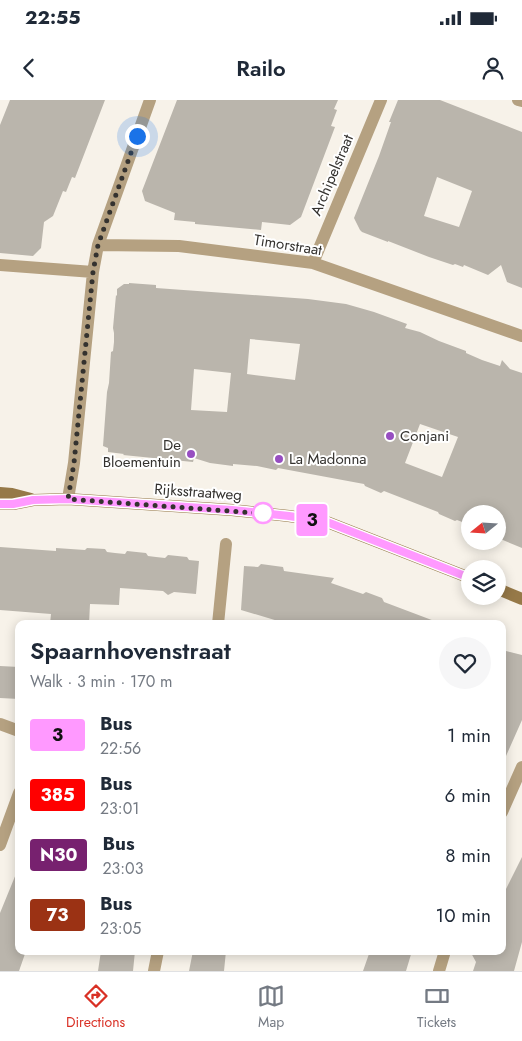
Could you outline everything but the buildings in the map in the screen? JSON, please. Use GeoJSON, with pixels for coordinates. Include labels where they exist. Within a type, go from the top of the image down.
{"type":"FeatureCollection","features":[{"type":"Feature","properties":{"kind":"main road","name":"Rijksstraatweg"},"geometry":{"type":"LineString","coordinates":[[0,494],[12,494],[33,500]]}},
{"type":"Feature","properties":{"kind":"main road","name":"Rijksstraatweg"},"geometry":{"type":"LineString","coordinates":[[0,504],[13,504],[33,500],[68,499],[232,510],[289,516],[327,522],[461,574]]}},
{"type":"Feature","properties":{"kind":"main road"},"geometry":{"type":"LineString","coordinates":[[506,592],[522,599]]}},
{"type":"Feature","properties":{"kind":"street"},"geometry":{"type":"LineString","coordinates":[[68,499],[74,463],[93,272],[98,245],[150,100]]}},
{"type":"Feature","properties":{"kind":"street","name":"Archipelstraat"},"geometry":{"type":"LineString","coordinates":[[313,263],[381,100]]}},
{"type":"Feature","properties":{"kind":"street"},"geometry":{"type":"LineString","coordinates":[[518,100],[522,101]]}},
{"type":"Feature","properties":{"kind":"street","name":"Timorstraat"},"geometry":{"type":"LineString","coordinates":[[98,245],[179,246],[313,263],[522,336]]}},
{"type":"Feature","properties":{"kind":"street"},"geometry":{"type":"LineString","coordinates":[[0,265],[93,272]]}},
{"type":"Feature","properties":{"kind":"street"},"geometry":{"type":"LineString","coordinates":[[218,620],[226,544]]}},
{"type":"Feature","properties":{"kind":"street"},"geometry":{"type":"LineString","coordinates":[[0,724],[15,730]]}},
{"type":"Feature","properties":{"kind":"street"},"geometry":{"type":"LineString","coordinates":[[506,803],[522,767]]}},
{"type":"Feature","properties":{"kind":"street"},"geometry":{"type":"LineString","coordinates":[[0,845],[15,804]]}},
{"type":"Feature","properties":{"kind":"street"},"geometry":{"type":"LineString","coordinates":[[154,971],[157,955]]}},
{"type":"Feature","properties":{"kind":"street"},"geometry":{"type":"LineString","coordinates":[[439,971],[444,955]]}},
{"type":"Feature","properties":{"kind":"bus line","name":"3"},"geometry":{"type":"LineString","coordinates":[[0,504],[13,504],[33,500],[68,499],[232,510],[289,516],[327,522],[461,574]]}},
{"type":"Feature","properties":{"kind":"place","name":"Conjani"},"geometry":{"type":"Point","coordinates":[390,436]}},
{"type":"Feature","properties":{"kind":"place","name":"De Bloementuin"},"geometry":{"type":"Point","coordinates":[191,454]}},
{"type":"Feature","properties":{"kind":"place","name":"La Madonna"},"geometry":{"type":"Point","coordinates":[279,459]}},
{"type":"Feature","properties":{"kind":"route"},"geometry":{"type":"LineString","coordinates":[[137,136],[98,245],[95,259],[74,463],[68,499],[270,514],[263,513]]}}]}
